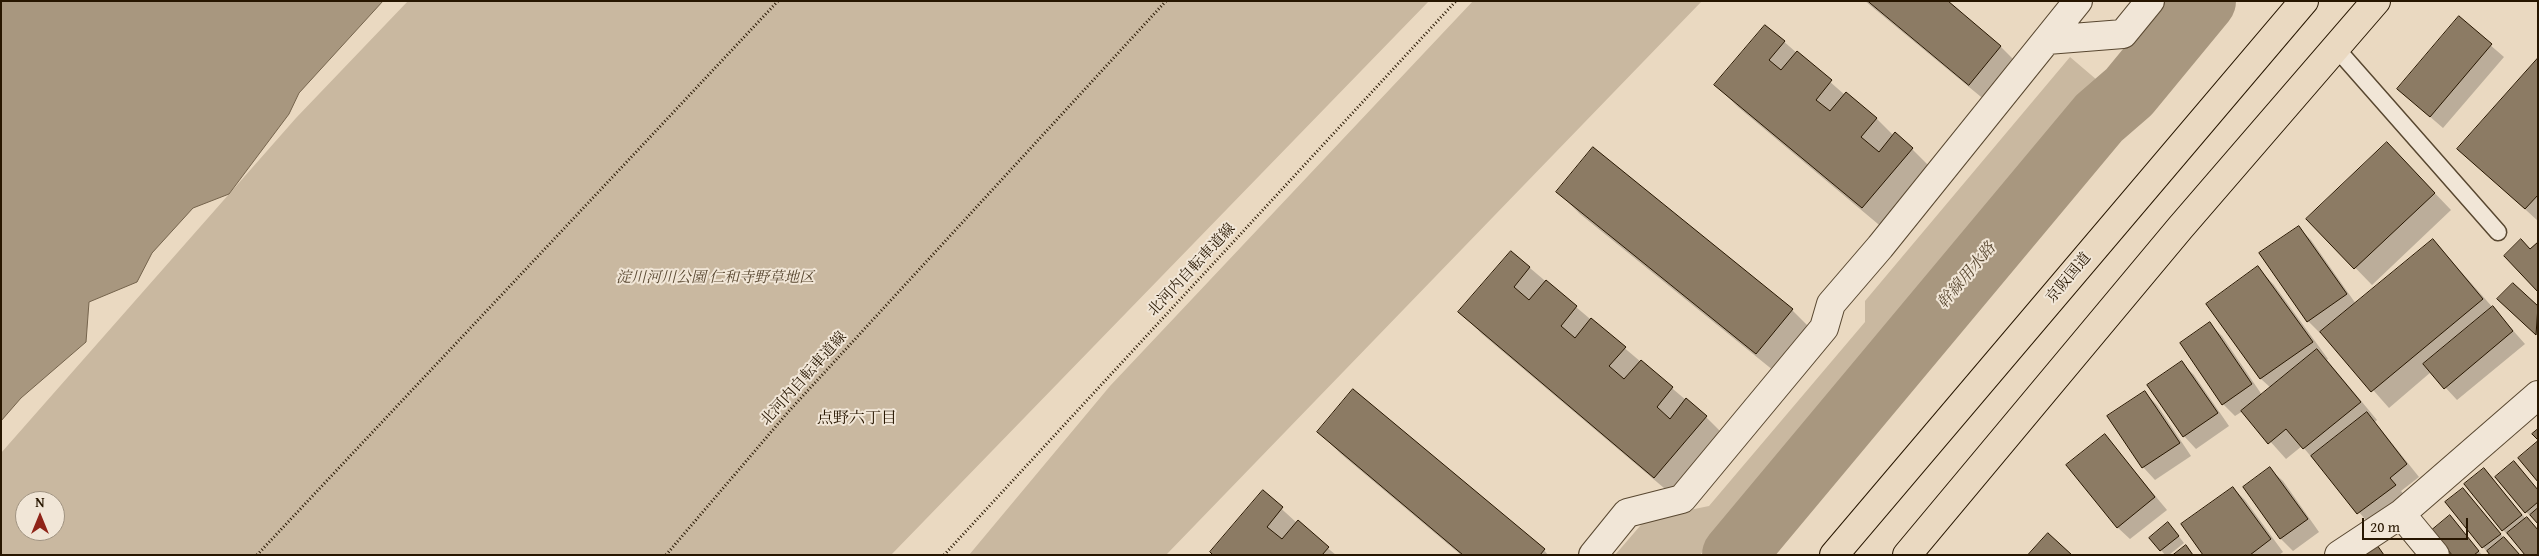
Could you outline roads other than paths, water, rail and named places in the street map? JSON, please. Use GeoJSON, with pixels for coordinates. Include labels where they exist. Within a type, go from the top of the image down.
{"type":"FeatureCollection","features":[{"type":"Feature","properties":{"kind":"highway","name":"京阪国道"},"geometry":{"type":"LineString","coordinates":[[1834,555],[2304,1]]}},
{"type":"Feature","properties":{"kind":"highway"},"geometry":{"type":"LineString","coordinates":[[1907,555],[2173,236],[2376,1]]}},
{"type":"Feature","properties":{"kind":"street"},"geometry":{"type":"LineString","coordinates":[[1593,555],[1627,513],[1682,499],[1824,328],[1831,304],[1880,247],[2078,1]]}},
{"type":"Feature","properties":{"kind":"street"},"geometry":{"type":"LineString","coordinates":[[2047,40],[2123,34],[2150,1]]}},
{"type":"Feature","properties":{"kind":"street"},"geometry":{"type":"LineString","coordinates":[[2339,555],[2401,514],[2538,395]]}},
{"type":"Feature","properties":{"kind":"street"},"geometry":{"type":"LineString","coordinates":[[2401,514],[2435,555]]}},
{"type":"Feature","properties":{"kind":"lane"},"geometry":{"type":"LineString","coordinates":[[2336,48],[2498,232]]}},
{"type":"Feature","properties":{"kind":"waterway","name":"幹線用水路"},"geometry":{"type":"LineString","coordinates":[[1734,555],[2099,118],[2129,92],[2204,1]]}},
{"type":"Feature","properties":{"kind":"district","name":"点野六丁目"},"geometry":{"type":"Point","coordinates":[857,419]}},
{"type":"Feature","properties":{"kind":"park label","name":"淀川河川公園 仁和寺野草地区"},"geometry":{"type":"Point","coordinates":[715,278]}}]}
